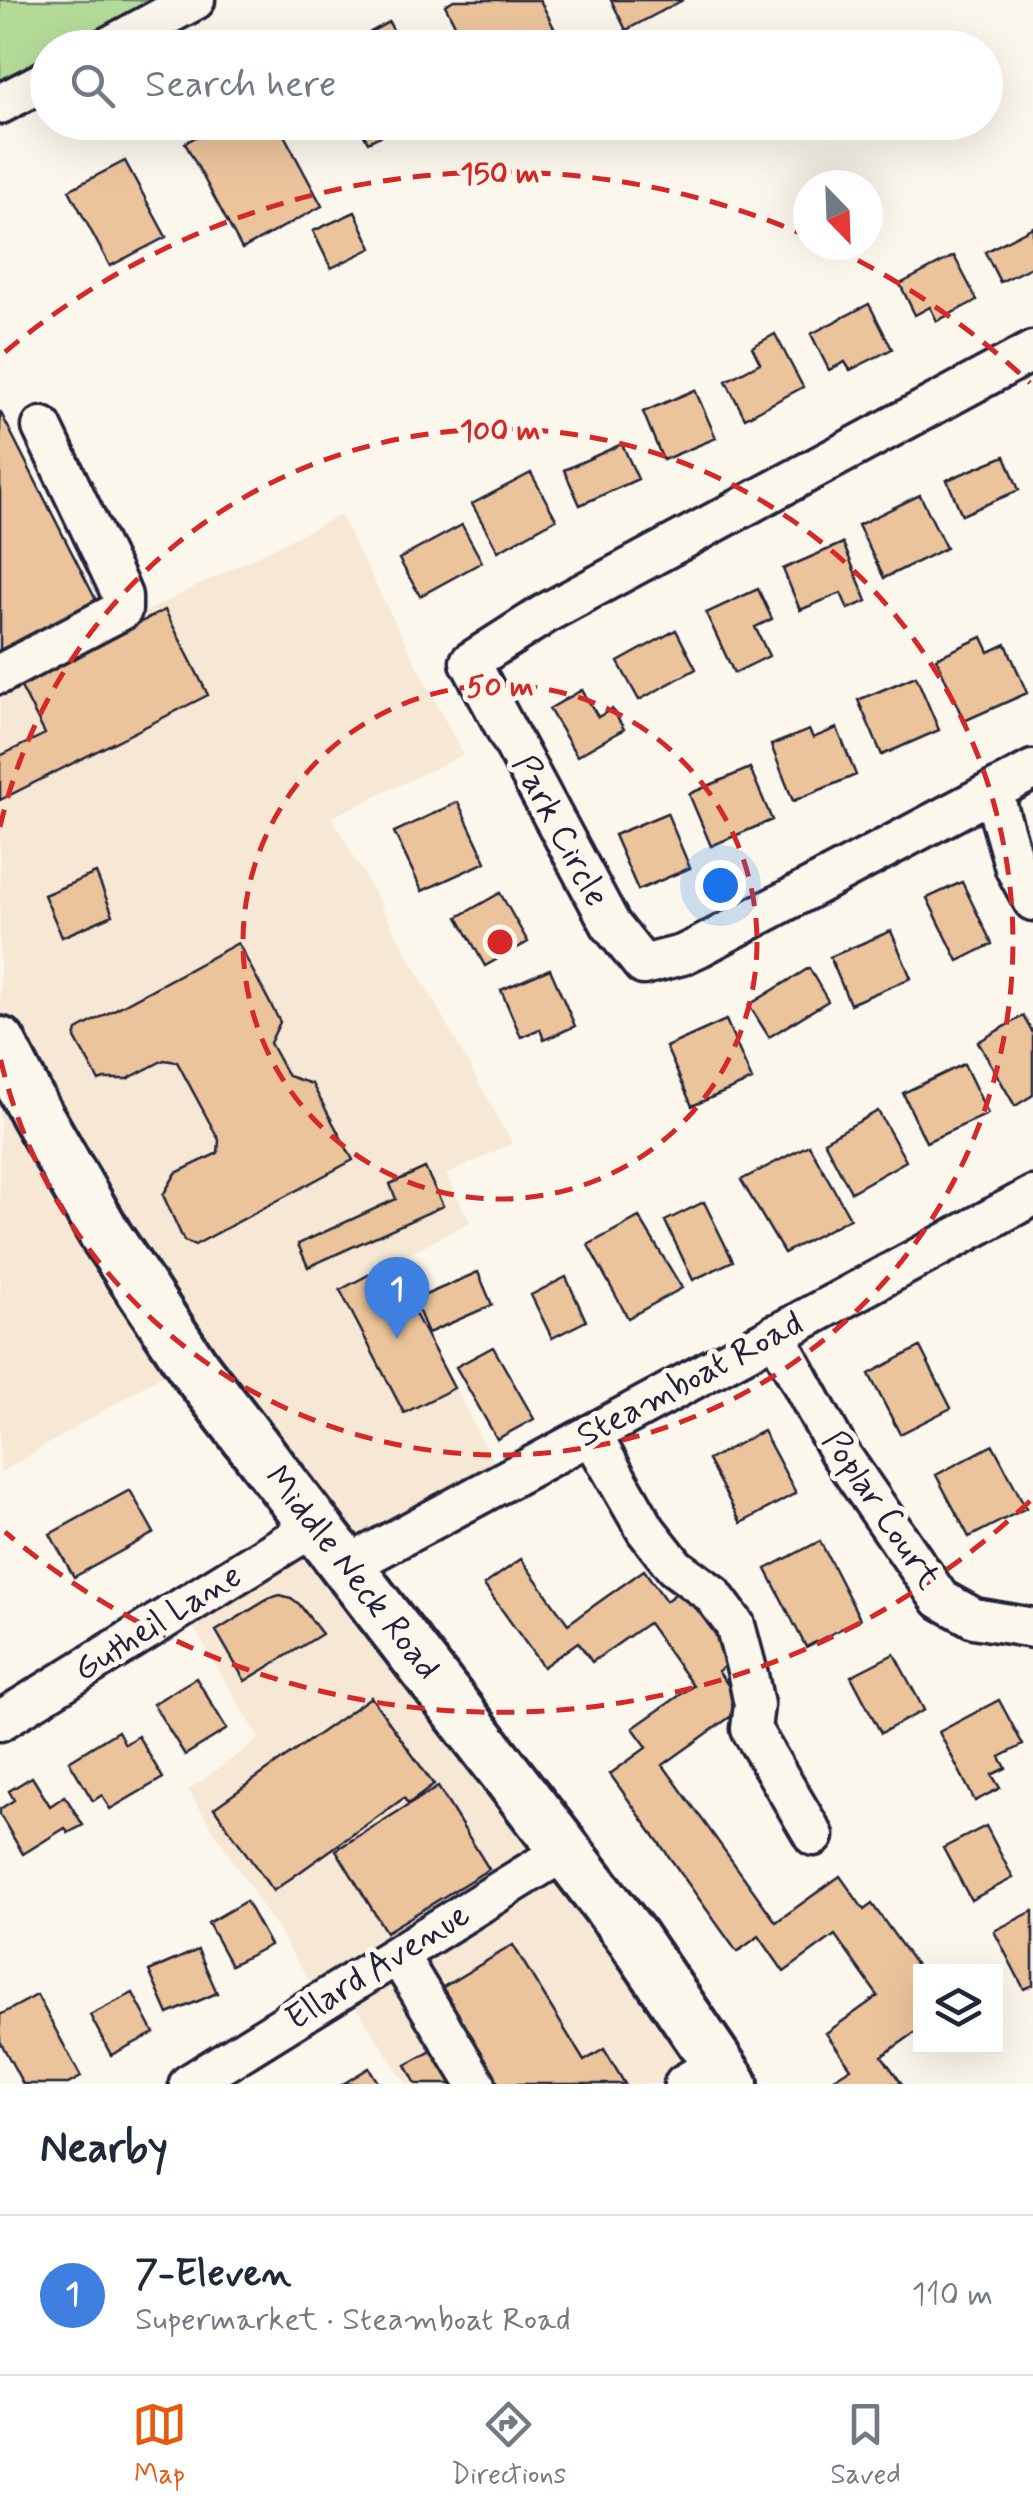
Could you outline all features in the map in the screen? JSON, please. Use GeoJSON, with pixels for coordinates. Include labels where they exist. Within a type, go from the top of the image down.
{"type":"FeatureCollection","features":[{"type":"Feature","properties":{"kind":"main road","name":"Middle Neck Road"},"geometry":{"type":"LineString","coordinates":[[0,1043],[88,1205],[146,1299],[196,1371],[632,1937],[711,2077]]}},
{"type":"Feature","properties":{"kind":"street"},"geometry":{"type":"LineString","coordinates":[[139,30],[195,0]]}},
{"type":"Feature","properties":{"kind":"street"},"geometry":{"type":"LineString","coordinates":[[0,104],[30,88]]}},
{"type":"Feature","properties":{"kind":"street","name":"Park Circle"},"geometry":{"type":"LineString","coordinates":[[1033,352],[565,603],[470,662],[611,925],[644,965],[699,948],[1033,770]]}},
{"type":"Feature","properties":{"kind":"street"},"geometry":{"type":"LineString","coordinates":[[0,674],[122,610],[117,584],[42,427]]}},
{"type":"Feature","properties":{"kind":"street"},"geometry":{"type":"LineString","coordinates":[[993,792],[1033,832]]}},
{"type":"Feature","properties":{"kind":"street"},"geometry":{"type":"LineString","coordinates":[[993,792],[1015,868],[1033,900]]}},
{"type":"Feature","properties":{"kind":"street","name":"Steamboat Road"},"geometry":{"type":"LineString","coordinates":[[348,1566],[1033,1196]]}},
{"type":"Feature","properties":{"kind":"street","name":"Poplar Court"},"geometry":{"type":"LineString","coordinates":[[775,1334],[839,1452],[940,1599],[974,1618],[1033,1628]]}},
{"type":"Feature","properties":{"kind":"street"},"geometry":{"type":"LineString","coordinates":[[591,1434],[646,1530],[675,1567],[712,1594],[734,1625],[754,1705],[751,1728],[814,1836]]}},
{"type":"Feature","properties":{"kind":"street","name":"Gutheil Lane"},"geometry":{"type":"LineString","coordinates":[[0,1720],[316,1525]]}},
{"type":"Feature","properties":{"kind":"street","name":"Ellard Avenue"},"geometry":{"type":"LineString","coordinates":[[189,2084],[566,1850]]}},
{"type":"Feature","properties":{"kind":"street"},"geometry":{"type":"LineString","coordinates":[[398,1955],[476,2084]]}},
{"type":"Feature","properties":{"kind":"shaded area"},"geometry":{"type":"Polygon","coordinates":[[[340,515],[463,755],[332,817],[512,1143],[446,1175],[470,1222],[391,1263],[503,1481],[348,1565],[718,2064],[684,2084],[406,2084],[345,1990],[323,2002],[188,1790],[260,1739],[182,1608],[315,1526],[187,1360],[0,1473],[0,684],[340,515]]]}},
{"type":"Feature","properties":{"kind":"green space"},"geometry":{"type":"Polygon","coordinates":[[[0,0],[195,0],[138,30],[30,30],[30,88],[0,104],[0,0]]]}},
{"type":"Feature","properties":{"kind":"building"},"geometry":{"type":"Polygon","coordinates":[[[454,0],[540,0],[555,30],[458,30],[445,5],[454,0]]]}},
{"type":"Feature","properties":{"kind":"building"},"geometry":{"type":"Polygon","coordinates":[[[611,0],[683,0],[626,30],[611,0]]]}},
{"type":"Feature","properties":{"kind":"building"},"geometry":{"type":"Polygon","coordinates":[[[389,22],[393,30],[374,30],[389,22]]]}},
{"type":"Feature","properties":{"kind":"building"},"geometry":{"type":"Polygon","coordinates":[[[287,140],[322,206],[242,249],[185,143],[287,140]]]}},
{"type":"Feature","properties":{"kind":"building"},"geometry":{"type":"Polygon","coordinates":[[[125,161],[166,237],[110,266],[69,190],[125,161]]]}},
{"type":"Feature","properties":{"kind":"building"},"geometry":{"type":"Polygon","coordinates":[[[355,212],[372,248],[331,268],[313,231],[355,212]]]}},
{"type":"Feature","properties":{"kind":"building"},"geometry":{"type":"Polygon","coordinates":[[[1033,227],[1033,266],[1000,282],[985,252],[1033,227]]]}},
{"type":"Feature","properties":{"kind":"building"},"geometry":{"type":"Polygon","coordinates":[[[954,256],[977,300],[937,321],[930,307],[915,315],[900,284],[954,256]]]}},
{"type":"Feature","properties":{"kind":"building"},"geometry":{"type":"Polygon","coordinates":[[[869,304],[892,349],[850,370],[845,362],[829,370],[811,334],[869,304]]]}},
{"type":"Feature","properties":{"kind":"building"},"geometry":{"type":"Polygon","coordinates":[[[775,334],[803,387],[745,418],[726,381],[760,363],[752,347],[775,334]]]}},
{"type":"Feature","properties":{"kind":"building"},"geometry":{"type":"Polygon","coordinates":[[[695,390],[716,438],[663,460],[643,412],[695,390]]]}},
{"type":"Feature","properties":{"kind":"building"},"geometry":{"type":"Polygon","coordinates":[[[0,411],[101,610],[0,664],[0,411]]]}},
{"type":"Feature","properties":{"kind":"building"},"geometry":{"type":"Polygon","coordinates":[[[622,444],[638,479],[580,505],[564,470],[622,444]]]}},
{"type":"Feature","properties":{"kind":"building"},"geometry":{"type":"Polygon","coordinates":[[[1005,456],[1019,490],[962,515],[947,480],[1005,456]]]}},
{"type":"Feature","properties":{"kind":"building"},"geometry":{"type":"Polygon","coordinates":[[[531,473],[556,519],[498,551],[472,504],[531,473]]]}},
{"type":"Feature","properties":{"kind":"building"},"geometry":{"type":"Polygon","coordinates":[[[920,495],[946,548],[884,578],[858,525],[920,495]]]}},
{"type":"Feature","properties":{"kind":"building"},"geometry":{"type":"Polygon","coordinates":[[[462,525],[482,562],[420,596],[399,559],[462,525]]]}},
{"type":"Feature","properties":{"kind":"building"},"geometry":{"type":"Polygon","coordinates":[[[843,543],[867,601],[848,609],[841,593],[800,610],[783,569],[843,543]]]}},
{"type":"Feature","properties":{"kind":"building"},"geometry":{"type":"Polygon","coordinates":[[[758,589],[772,619],[755,627],[769,656],[734,673],[706,613],[758,589]]]}},
{"type":"Feature","properties":{"kind":"building"},"geometry":{"type":"Polygon","coordinates":[[[165,610],[208,695],[0,800],[0,756],[45,734],[19,683],[165,610]]]}},
{"type":"Feature","properties":{"kind":"building"},"geometry":{"type":"Polygon","coordinates":[[[676,630],[696,669],[639,700],[618,662],[676,630]]]}},
{"type":"Feature","properties":{"kind":"building"},"geometry":{"type":"Polygon","coordinates":[[[982,637],[989,652],[1006,644],[1027,693],[964,721],[936,658],[982,637]]]}},
{"type":"Feature","properties":{"kind":"building"},"geometry":{"type":"Polygon","coordinates":[[[916,676],[939,730],[882,755],[858,700],[916,676]]]}},
{"type":"Feature","properties":{"kind":"building"},"geometry":{"type":"Polygon","coordinates":[[[582,690],[598,717],[612,709],[624,729],[577,756],[549,709],[582,690]]]}},
{"type":"Feature","properties":{"kind":"building"},"geometry":{"type":"Polygon","coordinates":[[[837,728],[856,775],[793,801],[771,745],[809,730],[813,738],[837,728]]]}},
{"type":"Feature","properties":{"kind":"building"},"geometry":{"type":"Polygon","coordinates":[[[750,768],[772,820],[711,846],[689,794],[750,768]]]}},
{"type":"Feature","properties":{"kind":"building"},"geometry":{"type":"Polygon","coordinates":[[[458,802],[486,862],[422,891],[394,832],[458,802]]]}},
{"type":"Feature","properties":{"kind":"building"},"geometry":{"type":"Polygon","coordinates":[[[667,813],[690,868],[638,890],[614,835],[667,813]]]}},
{"type":"Feature","properties":{"kind":"building"},"geometry":{"type":"Polygon","coordinates":[[[96,873],[113,915],[62,937],[44,895],[96,873]]]}},
{"type":"Feature","properties":{"kind":"building"},"geometry":{"type":"Polygon","coordinates":[[[962,882],[992,944],[958,961],[927,898],[962,882]]]}},
{"type":"Feature","properties":{"kind":"building"},"geometry":{"type":"Polygon","coordinates":[[[500,893],[528,942],[485,966],[458,917],[500,893]]]}},
{"type":"Feature","properties":{"kind":"building"},"geometry":{"type":"Polygon","coordinates":[[[891,931],[911,978],[850,1004],[830,957],[891,931]]]}},
{"type":"Feature","properties":{"kind":"building"},"geometry":{"type":"Polygon","coordinates":[[[238,943],[280,1022],[270,1043],[288,1076],[312,1084],[353,1160],[195,1245],[184,1241],[163,1195],[176,1173],[218,1153],[219,1140],[177,1062],[164,1060],[127,1079],[99,1081],[75,1038],[77,1030],[238,943]]]}},
{"type":"Feature","properties":{"kind":"building"},"geometry":{"type":"Polygon","coordinates":[[[809,968],[828,1001],[769,1037],[749,1005],[809,968]]]}},
{"type":"Feature","properties":{"kind":"building"},"geometry":{"type":"Polygon","coordinates":[[[550,969],[575,1026],[544,1040],[540,1029],[521,1037],[501,990],[550,969]]]}},
{"type":"Feature","properties":{"kind":"building"},"geometry":{"type":"Polygon","coordinates":[[[1023,1016],[1033,1033],[1033,1095],[1015,1106],[978,1042],[1023,1016]]]}},
{"type":"Feature","properties":{"kind":"building"},"geometry":{"type":"Polygon","coordinates":[[[726,1020],[752,1080],[692,1106],[666,1047],[726,1020]]]}},
{"type":"Feature","properties":{"kind":"building"},"geometry":{"type":"Polygon","coordinates":[[[964,1064],[988,1114],[926,1142],[903,1093],[964,1064]]]}},
{"type":"Feature","properties":{"kind":"building"},"geometry":{"type":"Polygon","coordinates":[[[878,1111],[906,1161],[851,1192],[824,1141],[878,1111]]]}},
{"type":"Feature","properties":{"kind":"building"},"geometry":{"type":"Polygon","coordinates":[[[809,1145],[850,1218],[784,1253],[741,1180],[809,1145]]]}},
{"type":"Feature","properties":{"kind":"building"},"geometry":{"type":"Polygon","coordinates":[[[425,1168],[443,1206],[308,1267],[298,1244],[396,1199],[390,1184],[425,1168]]]}},
{"type":"Feature","properties":{"kind":"building"},"geometry":{"type":"Polygon","coordinates":[[[704,1202],[733,1261],[693,1280],[665,1221],[704,1202]]]}},
{"type":"Feature","properties":{"kind":"building"},"geometry":{"type":"Polygon","coordinates":[[[639,1217],[682,1288],[628,1318],[588,1245],[639,1217]]]}},
{"type":"Feature","properties":{"kind":"building"},"geometry":{"type":"Polygon","coordinates":[[[389,1264],[454,1388],[404,1413],[340,1290],[389,1264]]]}},
{"type":"Feature","properties":{"kind":"building"},"geometry":{"type":"Polygon","coordinates":[[[478,1272],[492,1305],[428,1333],[414,1300],[478,1272]]]}},
{"type":"Feature","properties":{"kind":"building"},"geometry":{"type":"Polygon","coordinates":[[[566,1277],[586,1321],[552,1338],[531,1295],[566,1277]]]}},
{"type":"Feature","properties":{"kind":"building"},"geometry":{"type":"Polygon","coordinates":[[[493,1347],[534,1419],[497,1439],[456,1367],[493,1347]]]}},
{"type":"Feature","properties":{"kind":"building"},"geometry":{"type":"Polygon","coordinates":[[[920,1347],[951,1408],[900,1434],[869,1374],[920,1347]]]}},
{"type":"Feature","properties":{"kind":"building"},"geometry":{"type":"Polygon","coordinates":[[[763,1431],[796,1493],[741,1523],[708,1460],[763,1431]]]}},
{"type":"Feature","properties":{"kind":"building"},"geometry":{"type":"Polygon","coordinates":[[[993,1445],[1026,1508],[969,1537],[936,1475],[993,1445]]]}},
{"type":"Feature","properties":{"kind":"building"},"geometry":{"type":"Polygon","coordinates":[[[130,1490],[154,1533],[74,1577],[50,1534],[130,1490]]]}},
{"type":"Feature","properties":{"kind":"building"},"geometry":{"type":"Polygon","coordinates":[[[820,1541],[860,1619],[806,1647],[766,1569],[820,1541]]]}},
{"type":"Feature","properties":{"kind":"building"},"geometry":{"type":"Polygon","coordinates":[[[521,1559],[568,1624],[644,1570],[666,1601],[683,1588],[735,1659],[718,1671],[744,1707],[663,1765],[776,1922],[840,1876],[864,1910],[872,1904],[915,1964],[913,2034],[882,2056],[902,2084],[835,2084],[832,2080],[851,2068],[826,2033],[878,1996],[835,1935],[784,1972],[759,1936],[737,1952],[610,1774],[647,1747],[633,1728],[693,1686],[648,1623],[592,1662],[578,1642],[543,1667],[484,1585],[521,1559]]]}},
{"type":"Feature","properties":{"kind":"building"},"geometry":{"type":"Polygon","coordinates":[[[280,1595],[299,1604],[322,1634],[245,1681],[216,1631],[280,1595]]]}},
{"type":"Feature","properties":{"kind":"building"},"geometry":{"type":"Polygon","coordinates":[[[894,1654],[924,1710],[881,1733],[851,1676],[894,1654]]]}},
{"type":"Feature","properties":{"kind":"building"},"geometry":{"type":"Polygon","coordinates":[[[196,1678],[227,1729],[185,1755],[153,1704],[196,1678]]]}},
{"type":"Feature","properties":{"kind":"building"},"geometry":{"type":"Polygon","coordinates":[[[371,1697],[434,1785],[408,1804],[404,1798],[273,1891],[214,1808],[371,1697]]]}},
{"type":"Feature","properties":{"kind":"building"},"geometry":{"type":"Polygon","coordinates":[[[999,1700],[1023,1745],[1000,1757],[1006,1768],[992,1775],[1000,1788],[975,1801],[939,1732],[999,1700]]]}},
{"type":"Feature","properties":{"kind":"building"},"geometry":{"type":"Polygon","coordinates":[[[118,1731],[125,1744],[138,1736],[163,1778],[110,1809],[102,1795],[93,1801],[69,1761],[118,1731]]]}},
{"type":"Feature","properties":{"kind":"building"},"geometry":{"type":"Polygon","coordinates":[[[32,1777],[50,1806],[65,1796],[83,1825],[68,1833],[65,1828],[23,1854],[0,1809],[14,1800],[9,1791],[32,1777]]]}},
{"type":"Feature","properties":{"kind":"building"},"geometry":{"type":"Polygon","coordinates":[[[438,1787],[489,1869],[386,1932],[336,1850],[438,1787]]]}},
{"type":"Feature","properties":{"kind":"building"},"geometry":{"type":"Polygon","coordinates":[[[986,1826],[1013,1878],[971,1900],[943,1848],[986,1826]]]}},
{"type":"Feature","properties":{"kind":"building"},"geometry":{"type":"Polygon","coordinates":[[[246,1901],[270,1945],[231,1965],[208,1923],[246,1901]]]}},
{"type":"Feature","properties":{"kind":"building"},"geometry":{"type":"Polygon","coordinates":[[[1033,1911],[1033,1985],[1024,1989],[994,1931],[1033,1911]]]}},
{"type":"Feature","properties":{"kind":"building"},"geometry":{"type":"Polygon","coordinates":[[[513,1945],[584,2061],[604,2049],[625,2084],[490,2084],[435,1992],[513,1945]]]}},
{"type":"Feature","properties":{"kind":"building"},"geometry":{"type":"Polygon","coordinates":[[[198,1950],[217,1993],[168,2014],[149,1971],[198,1950]]]}},
{"type":"Feature","properties":{"kind":"building"},"geometry":{"type":"Polygon","coordinates":[[[133,1993],[154,2033],[111,2055],[90,2015],[133,1993]]]}},
{"type":"Feature","properties":{"kind":"building"},"geometry":{"type":"Polygon","coordinates":[[[37,1995],[81,2077],[68,2084],[23,2084],[0,2041],[0,2015],[37,1995]]]}},
{"type":"Feature","properties":{"kind":"building"},"geometry":{"type":"Polygon","coordinates":[[[437,2048],[458,2084],[416,2084],[406,2065],[437,2048]]]}},
{"type":"Feature","properties":{"kind":"building"},"geometry":{"type":"Polygon","coordinates":[[[369,2068],[379,2084],[343,2084],[369,2068]]]}},
{"type":"Feature","properties":{"kind":"place","name":"7-Eleven"},"geometry":{"type":"Point","coordinates":[397,1339]}}]}
